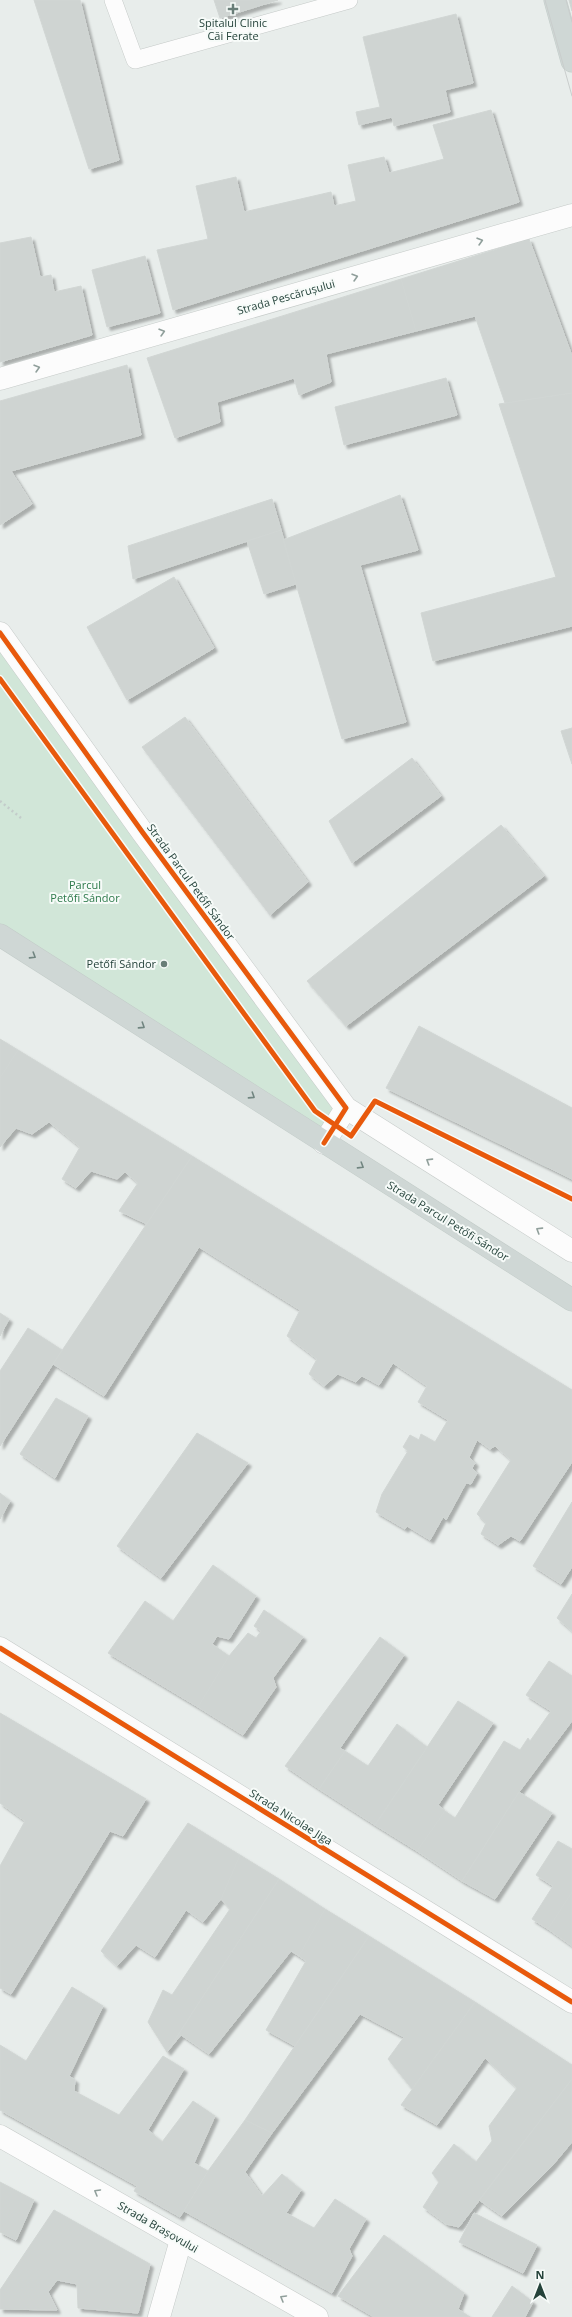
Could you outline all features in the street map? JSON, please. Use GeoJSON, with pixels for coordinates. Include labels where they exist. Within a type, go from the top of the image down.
{"type":"FeatureCollection","features":[{"type":"Feature","properties":{"kind":"main road"},"geometry":{"type":"LineString","coordinates":[[555,0],[572,61]]}},
{"type":"Feature","properties":{"kind":"main road","name":"Strada Parcul Petőfi Sándor"},"geometry":{"type":"LineString","coordinates":[[0,935],[572,1300]]}},
{"type":"Feature","properties":{"kind":"street","name":"Strada Pescărușului"},"geometry":{"type":"LineString","coordinates":[[0,379],[572,215]]}},
{"type":"Feature","properties":{"kind":"street","name":"Strada Parcul Petőfi Sándor"},"geometry":{"type":"LineString","coordinates":[[0,633],[143,833],[346,1108],[572,1251]]}},
{"type":"Feature","properties":{"kind":"street"},"geometry":{"type":"LineString","coordinates":[[324,1143],[346,1108]]}},
{"type":"Feature","properties":{"kind":"street","name":"Strada Nicolae Jiga"},"geometry":{"type":"LineString","coordinates":[[0,1648],[572,2002]]}},
{"type":"Feature","properties":{"kind":"street","name":"Strada Brașovului"},"geometry":{"type":"LineString","coordinates":[[0,2136],[317,2317]]}},
{"type":"Feature","properties":{"kind":"street"},"geometry":{"type":"LineString","coordinates":[[160,2317],[182,2240]]}},
{"type":"Feature","properties":{"kind":"lane"},"geometry":{"type":"LineString","coordinates":[[113,0],[136,60],[349,0]]}},
{"type":"Feature","properties":{"kind":"path"},"geometry":{"type":"LineString","coordinates":[[0,800],[21,818]]}},
{"type":"Feature","properties":{"kind":"green space","name":"Parcul Petőfi Sándor"},"geometry":{"type":"Polygon","coordinates":[[[0,630],[346,1108],[324,1143],[0,936],[0,630]]]}},
{"type":"Feature","properties":{"kind":"building"},"geometry":{"type":"Polygon","coordinates":[[[34,0],[80,0],[119,160],[89,169],[34,0]]]}},
{"type":"Feature","properties":{"kind":"building","name":"Spitalul Clinic Căi Ferate"},"geometry":{"type":"Polygon","coordinates":[[[214,0],[278,0],[220,18],[214,0]]]}},
{"type":"Feature","properties":{"kind":"building"},"geometry":{"type":"Polygon","coordinates":[[[569,0],[572,0],[572,11],[569,0]]]}},
{"type":"Feature","properties":{"kind":"building"},"geometry":{"type":"Polygon","coordinates":[[[456,14],[473,83],[445,90],[450,112],[394,126],[392,117],[359,125],[356,112],[380,107],[363,37],[456,14]]]}},
{"type":"Feature","properties":{"kind":"building"},"geometry":{"type":"Polygon","coordinates":[[[491,110],[519,202],[173,310],[157,250],[208,239],[196,186],[236,177],[244,212],[331,192],[334,206],[356,201],[348,165],[384,157],[389,173],[444,159],[433,125],[491,110]]]}},
{"type":"Feature","properties":{"kind":"building"},"geometry":{"type":"Polygon","coordinates":[[[31,237],[40,277],[51,275],[54,292],[81,286],[92,335],[0,362],[0,243],[31,237]]]}},
{"type":"Feature","properties":{"kind":"building"},"geometry":{"type":"Polygon","coordinates":[[[529,239],[572,356],[572,393],[505,403],[475,316],[416,331],[401,279],[529,239]]]}},
{"type":"Feature","properties":{"kind":"building"},"geometry":{"type":"Polygon","coordinates":[[[145,256],[160,313],[107,327],[92,270],[145,256]]]}},
{"type":"Feature","properties":{"kind":"building"},"geometry":{"type":"Polygon","coordinates":[[[401,279],[416,331],[326,354],[331,382],[299,395],[294,378],[217,402],[220,422],[175,438],[147,358],[401,279]]]}},
{"type":"Feature","properties":{"kind":"building"},"geometry":{"type":"Polygon","coordinates":[[[127,365],[141,435],[11,471],[32,504],[0,525],[0,401],[127,365]]]}},
{"type":"Feature","properties":{"kind":"building"},"geometry":{"type":"Polygon","coordinates":[[[446,378],[457,415],[344,445],[335,407],[446,378]]]}},
{"type":"Feature","properties":{"kind":"building"},"geometry":{"type":"Polygon","coordinates":[[[572,393],[572,626],[433,661],[421,613],[556,577],[499,404],[572,393]]]}},
{"type":"Feature","properties":{"kind":"building"},"geometry":{"type":"Polygon","coordinates":[[[400,495],[418,550],[360,565],[406,722],[342,739],[283,540],[400,495]]]}},
{"type":"Feature","properties":{"kind":"building"},"geometry":{"type":"Polygon","coordinates":[[[272,499],[281,530],[133,579],[128,546],[272,499]]]}},
{"type":"Feature","properties":{"kind":"building"},"geometry":{"type":"Polygon","coordinates":[[[281,530],[296,584],[264,594],[247,541],[281,530]]]}},
{"type":"Feature","properties":{"kind":"building"},"geometry":{"type":"Polygon","coordinates":[[[174,577],[214,648],[127,700],[87,627],[174,577]]]}},
{"type":"Feature","properties":{"kind":"building"},"geometry":{"type":"Polygon","coordinates":[[[185,717],[308,882],[270,915],[142,747],[185,717]]]}},
{"type":"Feature","properties":{"kind":"building"},"geometry":{"type":"Polygon","coordinates":[[[572,728],[572,764],[561,731],[572,728]]]}},
{"type":"Feature","properties":{"kind":"building"},"geometry":{"type":"Polygon","coordinates":[[[412,758],[441,796],[352,863],[329,821],[412,758]]]}},
{"type":"Feature","properties":{"kind":"building"},"geometry":{"type":"Polygon","coordinates":[[[501,825],[544,876],[346,1026],[307,981],[501,825]]]}},
{"type":"Feature","properties":{"kind":"building"},"geometry":{"type":"Polygon","coordinates":[[[419,1026],[572,1108],[572,1179],[386,1088],[419,1026]]]}},
{"type":"Feature","properties":{"kind":"building"},"geometry":{"type":"Polygon","coordinates":[[[0,1039],[18,1050],[0,1078],[0,1039]]]}},
{"type":"Feature","properties":{"kind":"building"},"geometry":{"type":"Polygon","coordinates":[[[18,1050],[192,1156],[147,1224],[119,1211],[138,1183],[125,1172],[117,1179],[91,1171],[76,1188],[62,1179],[80,1147],[49,1122],[32,1134],[16,1128],[0,1147],[0,1078],[18,1050]]]}},
{"type":"Feature","properties":{"kind":"building"},"geometry":{"type":"Polygon","coordinates":[[[192,1156],[572,1390],[572,1462],[520,1541],[511,1536],[498,1545],[481,1534],[486,1523],[477,1514],[511,1460],[495,1446],[490,1449],[477,1440],[469,1457],[475,1463],[472,1468],[477,1473],[471,1484],[466,1483],[446,1520],[443,1517],[430,1540],[407,1526],[405,1529],[376,1512],[382,1494],[408,1451],[403,1447],[410,1435],[419,1440],[421,1434],[435,1442],[448,1420],[418,1402],[427,1386],[393,1363],[379,1385],[362,1376],[356,1382],[338,1374],[324,1386],[309,1374],[317,1359],[287,1336],[300,1310],[199,1247],[104,1396],[53,1364],[192,1156]]]}},
{"type":"Feature","properties":{"kind":"building"},"geometry":{"type":"Polygon","coordinates":[[[0,1313],[9,1319],[0,1336],[0,1313]]]}},
{"type":"Feature","properties":{"kind":"building"},"geometry":{"type":"Polygon","coordinates":[[[28,1328],[62,1350],[0,1446],[0,1371],[28,1328]]]}},
{"type":"Feature","properties":{"kind":"building"},"geometry":{"type":"Polygon","coordinates":[[[56,1398],[88,1416],[55,1478],[20,1454],[56,1398]]]}},
{"type":"Feature","properties":{"kind":"building"},"geometry":{"type":"Polygon","coordinates":[[[197,1433],[248,1463],[161,1578],[117,1546],[197,1433]]]}},
{"type":"Feature","properties":{"kind":"building"},"geometry":{"type":"Polygon","coordinates":[[[0,1493],[10,1501],[0,1519],[0,1493]]]}},
{"type":"Feature","properties":{"kind":"building"},"geometry":{"type":"Polygon","coordinates":[[[572,1502],[572,1567],[561,1584],[533,1566],[572,1502]]]}},
{"type":"Feature","properties":{"kind":"building"},"geometry":{"type":"Polygon","coordinates":[[[213,1565],[256,1596],[229,1639],[217,1636],[212,1644],[229,1656],[198,1707],[108,1653],[145,1601],[173,1621],[213,1565]]]}},
{"type":"Feature","properties":{"kind":"building"},"geometry":{"type":"Polygon","coordinates":[[[572,1594],[572,1631],[557,1618],[572,1594]]]}},
{"type":"Feature","properties":{"kind":"building"},"geometry":{"type":"Polygon","coordinates":[[[264,1610],[303,1637],[273,1678],[276,1687],[243,1735],[198,1707],[229,1656],[248,1633],[256,1638],[261,1631],[254,1626],[264,1610]]]}},
{"type":"Feature","properties":{"kind":"building"},"geometry":{"type":"Polygon","coordinates":[[[380,1637],[404,1655],[340,1748],[345,1751],[319,1789],[285,1766],[380,1637]]]}},
{"type":"Feature","properties":{"kind":"building"},"geometry":{"type":"Polygon","coordinates":[[[549,1661],[572,1676],[572,1721],[519,1792],[462,1881],[417,1851],[445,1811],[455,1818],[504,1741],[520,1750],[528,1738],[530,1741],[551,1711],[526,1695],[549,1661]]]}},
{"type":"Feature","properties":{"kind":"building"},"geometry":{"type":"Polygon","coordinates":[[[458,1701],[493,1723],[438,1805],[445,1811],[417,1851],[375,1825],[458,1701]]]}},
{"type":"Feature","properties":{"kind":"building"},"geometry":{"type":"Polygon","coordinates":[[[0,1713],[146,1799],[123,1836],[110,1831],[11,1994],[0,1988],[0,1866],[25,1821],[0,1803],[0,1713]]]}},
{"type":"Feature","properties":{"kind":"building"},"geometry":{"type":"Polygon","coordinates":[[[397,1724],[427,1747],[375,1825],[319,1789],[345,1751],[368,1766],[397,1724]]]}},
{"type":"Feature","properties":{"kind":"building"},"geometry":{"type":"Polygon","coordinates":[[[519,1792],[552,1813],[495,1899],[462,1881],[519,1792]]]}},
{"type":"Feature","properties":{"kind":"building"},"geometry":{"type":"Polygon","coordinates":[[[188,1823],[240,1855],[221,1899],[203,1922],[186,1910],[155,1957],[136,1945],[117,1966],[101,1951],[188,1823]]]}},
{"type":"Feature","properties":{"kind":"building"},"geometry":{"type":"Polygon","coordinates":[[[558,1841],[572,1849],[572,1892],[548,1929],[532,1919],[553,1886],[536,1875],[558,1841]]]}},
{"type":"Feature","properties":{"kind":"building"},"geometry":{"type":"Polygon","coordinates":[[[240,1855],[279,1879],[167,2052],[148,2022],[163,1990],[172,1995],[230,1909],[221,1899],[240,1855]]]}},
{"type":"Feature","properties":{"kind":"building"},"geometry":{"type":"Polygon","coordinates":[[[279,1879],[325,1909],[299,1956],[291,1951],[209,2054],[181,2035],[167,2052],[279,1879]]]}},
{"type":"Feature","properties":{"kind":"building"},"geometry":{"type":"Polygon","coordinates":[[[572,1892],[572,1946],[548,1929],[572,1892]]]}},
{"type":"Feature","properties":{"kind":"building"},"geometry":{"type":"Polygon","coordinates":[[[325,1909],[369,1936],[295,2046],[266,2030],[306,1961],[299,1956],[325,1909]]]}},
{"type":"Feature","properties":{"kind":"building"},"geometry":{"type":"Polygon","coordinates":[[[369,1936],[475,2002],[412,2089],[388,2059],[404,2037],[360,2014],[272,2133],[245,2120],[369,1936]]]}},
{"type":"Feature","properties":{"kind":"building"},"geometry":{"type":"Polygon","coordinates":[[[72,1987],[103,2006],[69,2076],[75,2080],[74,2091],[119,2115],[163,2056],[184,2069],[148,2130],[162,2142],[193,2101],[215,2116],[194,2163],[208,2171],[180,2217],[134,2191],[137,2186],[0,2110],[0,2045],[26,2061],[72,1987]]]}},
{"type":"Feature","properties":{"kind":"building"},"geometry":{"type":"Polygon","coordinates":[[[475,2002],[572,2065],[572,2079],[459,2227],[446,2224],[423,2207],[439,2182],[432,2173],[454,2144],[476,2162],[492,2141],[489,2126],[517,2088],[485,2058],[437,2125],[401,2105],[475,2002]]]}},
{"type":"Feature","properties":{"kind":"building"},"geometry":{"type":"Polygon","coordinates":[[[572,2079],[572,2142],[552,2166],[502,2216],[479,2200],[572,2079]]]}},
{"type":"Feature","properties":{"kind":"building"},"geometry":{"type":"Polygon","coordinates":[[[245,2120],[272,2133],[245,2172],[262,2196],[282,2174],[301,2190],[286,2213],[314,2228],[335,2199],[366,2219],[349,2249],[352,2256],[332,2293],[184,2211],[208,2171],[245,2120]]]}},
{"type":"Feature","properties":{"kind":"building"},"geometry":{"type":"Polygon","coordinates":[[[0,2182],[34,2200],[16,2240],[0,2232],[0,2182]]]}},
{"type":"Feature","properties":{"kind":"building"},"geometry":{"type":"Polygon","coordinates":[[[54,2210],[150,2264],[138,2313],[78,2308],[77,2284],[57,2280],[48,2292],[57,2310],[0,2309],[0,2290],[54,2210]]]}},
{"type":"Feature","properties":{"kind":"building"},"geometry":{"type":"Polygon","coordinates":[[[474,2213],[537,2245],[523,2273],[459,2242],[474,2213]]]}},
{"type":"Feature","properties":{"kind":"building"},"geometry":{"type":"Polygon","coordinates":[[[384,2235],[464,2293],[458,2309],[470,2317],[374,2317],[338,2296],[384,2235]]]}},
{"type":"Feature","properties":{"kind":"building"},"geometry":{"type":"Polygon","coordinates":[[[512,2286],[533,2302],[525,2317],[492,2317],[512,2286]]]}},
{"type":"Feature","properties":{"kind":"tram line"},"geometry":{"type":"LineString","coordinates":[[545,0],[572,96]]}},
{"type":"Feature","properties":{"kind":"tram line"},"geometry":{"type":"LineString","coordinates":[[566,0],[572,22]]}},
{"type":"Feature","properties":{"kind":"cycle path"},"geometry":{"type":"LineString","coordinates":[[0,633],[143,833],[346,1108],[324,1143]]}},
{"type":"Feature","properties":{"kind":"cycle path"},"geometry":{"type":"LineString","coordinates":[[0,679],[315,1111],[351,1136],[375,1101],[572,1199]]}},
{"type":"Feature","properties":{"kind":"cycle path"},"geometry":{"type":"LineString","coordinates":[[0,1648],[572,2002]]}},
{"type":"Feature","properties":{"kind":"place","name":"Spitalul Clinic Căi Ferate"},"geometry":{"type":"Point","coordinates":[233,9]}},
{"type":"Feature","properties":{"kind":"place","name":"Petőfi Sándor"},"geometry":{"type":"Point","coordinates":[164,964]}}]}
